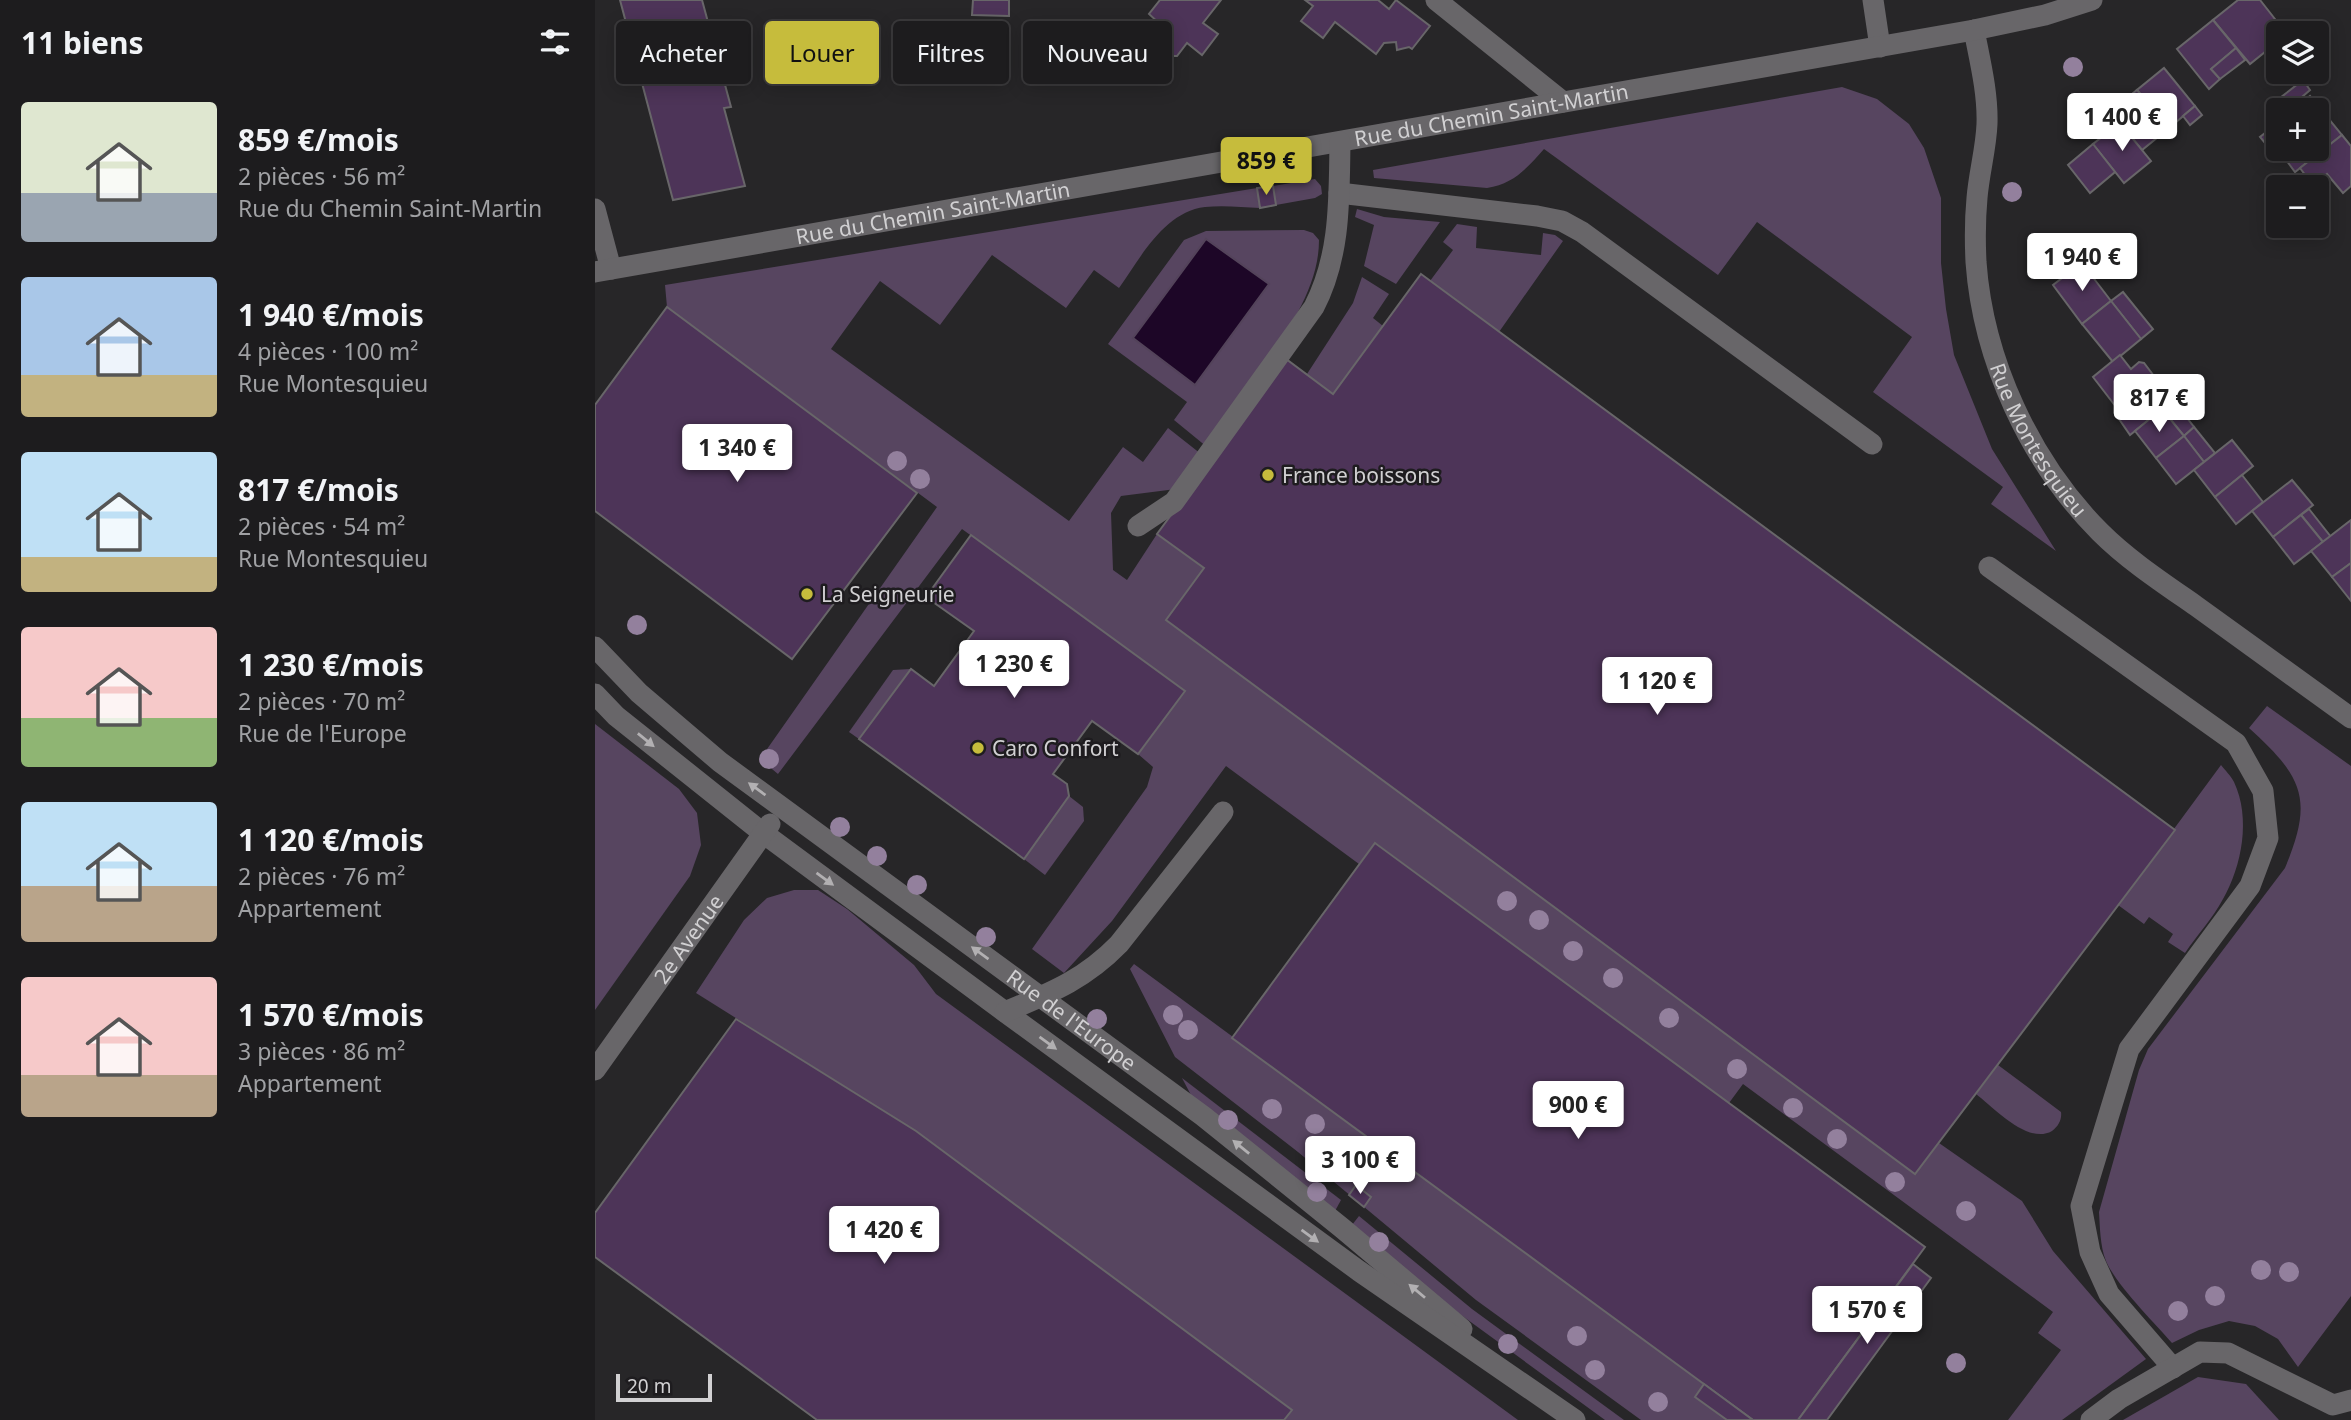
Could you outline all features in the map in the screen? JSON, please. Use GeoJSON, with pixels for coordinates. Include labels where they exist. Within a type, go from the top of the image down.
{"type":"FeatureCollection","features":[{"type":"Feature","properties":{"kind":"street"},"geometry":{"type":"LineString","coordinates":[[1436,0],[1563,102]]}},
{"type":"Feature","properties":{"kind":"street"},"geometry":{"type":"LineString","coordinates":[[1873,0],[1881,47]]}},
{"type":"Feature","properties":{"kind":"street","name":"Rue du Chemin Saint-Martin"},"geometry":{"type":"LineString","coordinates":[[603,270],[1881,47],[2045,15],[2092,0]]}},
{"type":"Feature","properties":{"kind":"street","name":"Rue Montesquieu"},"geometry":{"type":"LineString","coordinates":[[1974,30],[1987,106],[1976,221],[1979,288],[1991,342],[2015,407],[2041,457],[2079,509],[2120,551],[2351,718]]}},
{"type":"Feature","properties":{"kind":"street"},"geometry":{"type":"LineString","coordinates":[[1138,526],[1174,502],[1322,293],[1332,261],[1339,219],[1340,142]]}},
{"type":"Feature","properties":{"kind":"street"},"geometry":{"type":"LineString","coordinates":[[1339,192],[1562,221],[1582,232],[1872,444]]}},
{"type":"Feature","properties":{"kind":"street"},"geometry":{"type":"LineString","coordinates":[[595,209],[603,270]]}},
{"type":"Feature","properties":{"kind":"street"},"geometry":{"type":"LineString","coordinates":[[1989,567],[2236,743],[2263,791],[2268,838],[2250,886],[2129,1049],[2081,1206],[2090,1252],[2109,1294],[2173,1368]]}},
{"type":"Feature","properties":{"kind":"street","name":"Rue de l'Europe"},"geometry":{"type":"LineString","coordinates":[[595,647],[616,671],[720,762],[1242,1147],[1545,1398]]}},
{"type":"Feature","properties":{"kind":"street","name":"Rue de l'Europe"},"geometry":{"type":"LineString","coordinates":[[595,694],[616,716],[763,833],[1359,1271],[1575,1420]]}},
{"type":"Feature","properties":{"kind":"street","name":"2e Avenue"},"geometry":{"type":"LineString","coordinates":[[595,1070],[782,807]]}},
{"type":"Feature","properties":{"kind":"street"},"geometry":{"type":"LineString","coordinates":[[1005,1012],[1067,985],[1104,959],[1119,944],[1223,812]]}},
{"type":"Feature","properties":{"kind":"street"},"geometry":{"type":"LineString","coordinates":[[2091,1420],[2119,1399],[2200,1352],[2228,1353],[2333,1405],[2351,1400]]}},
{"type":"Feature","properties":{"kind":"shaded area"},"geometry":{"type":"Polygon","coordinates":[[[1842,87],[1877,99],[1909,124],[1924,148],[1941,198],[1941,263],[1954,355],[1992,449],[2056,551],[1991,504],[2003,487],[1873,392],[1912,337],[1757,222],[1718,275],[1544,149],[1526,169],[1512,179],[1487,188],[1374,178],[1373,170],[1842,87]]]}},
{"type":"Feature","properties":{"kind":"shaded area"},"geometry":{"type":"Polygon","coordinates":[[[1315,179],[1321,186],[1322,194],[1315,198],[1276,205],[1273,186],[1315,179]]]}},
{"type":"Feature","properties":{"kind":"shaded area"},"geometry":{"type":"Polygon","coordinates":[[[1257,188],[1260,208],[1205,207],[1177,217],[1145,250],[1119,288],[1094,270],[1066,308],[992,255],[940,325],[880,281],[831,349],[1069,521],[1123,447],[1143,462],[1168,428],[1201,454],[1176,489],[1121,496],[1111,513],[1113,570],[1127,580],[1157,534],[1204,568],[1167,621],[1915,1174],[1939,1143],[2022,1201],[2053,1251],[2146,1359],[2062,1420],[2008,1420],[2061,1350],[2038,1333],[2053,1312],[1743,1084],[1729,1103],[1376,843],[1359,864],[1226,766],[1112,921],[1064,973],[1032,949],[1147,787],[1153,767],[1138,754],[1185,691],[962,529],[778,774],[760,759],[937,507],[667,307],[665,285],[1257,188]]]}},
{"type":"Feature","properties":{"kind":"shaded area"},"geometry":{"type":"Polygon","coordinates":[[[1357,209],[1384,217],[1440,222],[1396,284],[1364,266],[1374,225],[1355,217],[1357,209]]]}},
{"type":"Feature","properties":{"kind":"shaded area"},"geometry":{"type":"Polygon","coordinates":[[[1457,224],[1477,227],[1476,248],[1541,255],[1543,233],[1555,235],[1563,241],[1499,332],[1430,281],[1453,250],[1443,242],[1457,224]]]}},
{"type":"Feature","properties":{"kind":"shaded area"},"geometry":{"type":"Polygon","coordinates":[[[1304,230],[1313,233],[1319,240],[1316,268],[1306,295],[1298,312],[1207,447],[1174,420],[1187,402],[1108,344],[1184,240],[1206,231],[1304,230]]]}},
{"type":"Feature","properties":{"kind":"shaded area"},"geometry":{"type":"Polygon","coordinates":[[[1206,239],[1269,284],[1195,385],[1133,338],[1206,239]]]}},
{"type":"Feature","properties":{"kind":"shaded area"},"geometry":{"type":"Polygon","coordinates":[[[1362,277],[1389,294],[1373,318],[1383,326],[1333,394],[1307,374],[1353,303],[1362,277]]]}},
{"type":"Feature","properties":{"kind":"shaded area"},"geometry":{"type":"Polygon","coordinates":[[[911,669],[859,739],[849,732],[893,670],[911,669]]]}},
{"type":"Feature","properties":{"kind":"shaded area"},"geometry":{"type":"Polygon","coordinates":[[[2267,706],[2351,766],[2351,1296],[2298,1367],[2278,1339],[2255,1326],[2229,1321],[2199,1330],[2172,1343],[2111,1271],[2103,1249],[2099,1212],[2139,1070],[2148,1049],[2285,868],[2294,844],[2301,806],[2298,790],[2281,761],[2249,728],[2267,706]]]}},
{"type":"Feature","properties":{"kind":"shaded area"},"geometry":{"type":"Polygon","coordinates":[[[595,724],[679,789],[697,813],[701,845],[690,876],[595,1010],[595,724]]]}},
{"type":"Feature","properties":{"kind":"shaded area"},"geometry":{"type":"Polygon","coordinates":[[[2221,765],[2233,780],[2239,796],[2242,842],[2230,886],[2215,913],[2185,953],[2168,942],[2173,934],[2149,917],[2144,924],[2118,905],[2221,765]]]}},
{"type":"Feature","properties":{"kind":"shaded area"},"geometry":{"type":"Polygon","coordinates":[[[1069,796],[1083,807],[1084,821],[1045,875],[1024,859],[1069,796]]]}},
{"type":"Feature","properties":{"kind":"shaded area"},"geometry":{"type":"Polygon","coordinates":[[[794,890],[818,890],[847,909],[914,965],[936,994],[1518,1420],[1284,1420],[1291,1411],[916,1131],[696,993],[744,920],[767,898],[794,890]]]}},
{"type":"Feature","properties":{"kind":"shaded area"},"geometry":{"type":"Polygon","coordinates":[[[1134,964],[1704,1384],[1695,1397],[1727,1420],[1641,1420],[1476,1300],[1298,1152],[1175,1057],[1130,969],[1134,964]]]}},
{"type":"Feature","properties":{"kind":"shaded area"},"geometry":{"type":"Polygon","coordinates":[[[1998,1065],[2061,1112],[2059,1122],[2052,1131],[2043,1134],[2022,1129],[1976,1094],[1998,1065]]]}},
{"type":"Feature","properties":{"kind":"shaded area"},"geometry":{"type":"Polygon","coordinates":[[[1182,1078],[1341,1200],[1335,1211],[1192,1097],[1182,1078]]]}},
{"type":"Feature","properties":{"kind":"shaded area"},"geometry":{"type":"Polygon","coordinates":[[[1359,1216],[1472,1309],[1624,1420],[1605,1420],[1457,1312],[1352,1225],[1359,1216]]]}},
{"type":"Feature","properties":{"kind":"shaded area"},"geometry":{"type":"Polygon","coordinates":[[[2198,1377],[2246,1384],[2279,1420],[2123,1420],[2198,1377]]]}},
{"type":"Feature","properties":{"kind":"building"},"geometry":{"type":"Polygon","coordinates":[[[620,0],[702,0],[708,21],[626,21],[620,0]]]}},
{"type":"Feature","properties":{"kind":"building"},"geometry":{"type":"Polygon","coordinates":[[[973,0],[1009,0],[1009,16],[972,15],[973,0]]]}},
{"type":"Feature","properties":{"kind":"building"},"geometry":{"type":"Polygon","coordinates":[[[1160,0],[1221,0],[1203,23],[1218,34],[1202,55],[1187,43],[1177,56],[1172,56],[1172,21],[1157,21],[1149,14],[1160,0]]]}},
{"type":"Feature","properties":{"kind":"building"},"geometry":{"type":"Polygon","coordinates":[[[1305,0],[1378,0],[1389,9],[1396,0],[1430,26],[1412,49],[1409,47],[1397,50],[1396,42],[1384,43],[1376,54],[1335,22],[1323,38],[1301,21],[1313,6],[1305,0]]]}},
{"type":"Feature","properties":{"kind":"building"},"geometry":{"type":"Polygon","coordinates":[[[2238,0],[2260,0],[2276,21],[2266,21],[2266,51],[2250,64],[2213,20],[2238,0]]]}},
{"type":"Feature","properties":{"kind":"building"},"geometry":{"type":"Polygon","coordinates":[[[2213,20],[2236,48],[2211,69],[2220,79],[2209,89],[2177,49],[2213,20]]]}},
{"type":"Feature","properties":{"kind":"building"},"geometry":{"type":"Polygon","coordinates":[[[2236,48],[2245,60],[2220,79],[2211,69],[2236,48]]]}},
{"type":"Feature","properties":{"kind":"building"},"geometry":{"type":"Polygon","coordinates":[[[2164,68],[2195,106],[2169,128],[2137,90],[2164,68]]]}},
{"type":"Feature","properties":{"kind":"building"},"geometry":{"type":"Polygon","coordinates":[[[642,84],[725,84],[731,107],[724,108],[745,186],[673,200],[642,84]]]}},
{"type":"Feature","properties":{"kind":"building"},"geometry":{"type":"Polygon","coordinates":[[[2298,84],[2306,84],[2310,90],[2301,98],[2280,98],[2298,84]]]}},
{"type":"Feature","properties":{"kind":"building"},"geometry":{"type":"Polygon","coordinates":[[[2137,90],[2169,128],[2142,150],[2110,112],[2137,90]]]}},
{"type":"Feature","properties":{"kind":"building"},"geometry":{"type":"Polygon","coordinates":[[[2195,106],[2202,115],[2190,125],[2183,116],[2195,106]]]}},
{"type":"Feature","properties":{"kind":"building"},"geometry":{"type":"Polygon","coordinates":[[[2329,119],[2342,135],[2329,145],[2329,119]]]}},
{"type":"Feature","properties":{"kind":"building"},"geometry":{"type":"Polygon","coordinates":[[[2120,123],[2151,161],[2124,183],[2093,144],[2120,123]]]}},
{"type":"Feature","properties":{"kind":"building"},"geometry":{"type":"Polygon","coordinates":[[[2266,132],[2266,144],[2260,137],[2266,132]]]}},
{"type":"Feature","properties":{"kind":"building"},"geometry":{"type":"Polygon","coordinates":[[[2342,135],[2351,146],[2351,186],[2343,193],[2329,175],[2305,175],[2300,168],[2309,161],[2329,161],[2329,145],[2342,135]]]}},
{"type":"Feature","properties":{"kind":"building"},"geometry":{"type":"Polygon","coordinates":[[[2093,144],[2115,172],[2090,193],[2068,165],[2093,144]]]}},
{"type":"Feature","properties":{"kind":"building"},"geometry":{"type":"Polygon","coordinates":[[[2287,161],[2309,161],[2295,172],[2287,161]]]}},
{"type":"Feature","properties":{"kind":"building"},"geometry":{"type":"Polygon","coordinates":[[[1273,186],[1276,205],[1260,208],[1257,188],[1273,186]]]}},
{"type":"Feature","properties":{"kind":"building"},"geometry":{"type":"Polygon","coordinates":[[[2082,263],[2111,301],[2082,324],[2053,285],[2082,263]]]}},
{"type":"Feature","properties":{"kind":"building"},"geometry":{"type":"Polygon","coordinates":[[[1421,274],[2175,830],[1915,1174],[1166,620],[1204,568],[1157,534],[1286,359],[1333,394],[1421,274]]]}},
{"type":"Feature","properties":{"kind":"building"},"geometry":{"type":"Polygon","coordinates":[[[2123,292],[2153,329],[2141,339],[2111,301],[2123,292]]]}},
{"type":"Feature","properties":{"kind":"building"},"geometry":{"type":"Polygon","coordinates":[[[2111,301],[2141,339],[2113,362],[2082,324],[2111,301]]]}},
{"type":"Feature","properties":{"kind":"building"},"geometry":{"type":"Polygon","coordinates":[[[667,307],[917,493],[792,659],[595,511],[595,405],[667,307]]]}},
{"type":"Feature","properties":{"kind":"building"},"geometry":{"type":"Polygon","coordinates":[[[2120,355],[2131,369],[2139,362],[2144,363],[2157,380],[2157,385],[2149,391],[2149,395],[2161,410],[2130,435],[2119,419],[2123,416],[2093,377],[2120,355]]]}},
{"type":"Feature","properties":{"kind":"building"},"geometry":{"type":"Polygon","coordinates":[[[2173,400],[2194,427],[2184,436],[2162,409],[2173,400]]]}},
{"type":"Feature","properties":{"kind":"building"},"geometry":{"type":"Polygon","coordinates":[[[2162,409],[2184,436],[2156,458],[2135,431],[2162,409]]]}},
{"type":"Feature","properties":{"kind":"building"},"geometry":{"type":"Polygon","coordinates":[[[2194,427],[2215,453],[2204,462],[2184,436],[2194,427]]]}},
{"type":"Feature","properties":{"kind":"building"},"geometry":{"type":"Polygon","coordinates":[[[2184,436],[2204,462],[2176,484],[2156,458],[2184,436]]]}},
{"type":"Feature","properties":{"kind":"building"},"geometry":{"type":"Polygon","coordinates":[[[2232,440],[2253,466],[2215,497],[2194,470],[2232,440]]]}},
{"type":"Feature","properties":{"kind":"building"},"geometry":{"type":"Polygon","coordinates":[[[2242,475],[2263,502],[2236,524],[2215,497],[2242,475]]]}},
{"type":"Feature","properties":{"kind":"building"},"geometry":{"type":"Polygon","coordinates":[[[2292,480],[2313,505],[2273,537],[2252,511],[2292,480]]]}},
{"type":"Feature","properties":{"kind":"building"},"geometry":{"type":"Polygon","coordinates":[[[2309,509],[2331,537],[2323,542],[2301,515],[2309,509]]]}},
{"type":"Feature","properties":{"kind":"building"},"geometry":{"type":"Polygon","coordinates":[[[2301,515],[2323,542],[2294,564],[2273,537],[2301,515]]]}},
{"type":"Feature","properties":{"kind":"building"},"geometry":{"type":"Polygon","coordinates":[[[2351,520],[2351,563],[2332,577],[2311,551],[2351,520]]]}},
{"type":"Feature","properties":{"kind":"building"},"geometry":{"type":"Polygon","coordinates":[[[971,535],[1185,691],[1138,754],[1092,721],[1053,774],[1067,784],[1069,796],[1024,859],[859,739],[911,669],[934,686],[974,631],[926,597],[971,535]]]}},
{"type":"Feature","properties":{"kind":"building"},"geometry":{"type":"Polygon","coordinates":[[[2351,563],[2351,601],[2332,577],[2351,563]]]}},
{"type":"Feature","properties":{"kind":"building"},"geometry":{"type":"Polygon","coordinates":[[[1375,843],[1925,1247],[1798,1420],[1753,1420],[1232,1038],[1375,843]]]}},
{"type":"Feature","properties":{"kind":"building"},"geometry":{"type":"Polygon","coordinates":[[[736,1019],[916,1131],[1292,1410],[1284,1420],[817,1420],[595,1257],[595,1213],[736,1019]]]}},
{"type":"Feature","properties":{"kind":"building"},"geometry":{"type":"Polygon","coordinates":[[[1356,1185],[1371,1197],[1364,1207],[1349,1195],[1356,1185]]]}},
{"type":"Feature","properties":{"kind":"building"},"geometry":{"type":"Polygon","coordinates":[[[1913,1264],[1931,1278],[1827,1420],[1798,1420],[1913,1264]]]}},
{"type":"Feature","properties":{"kind":"building"},"geometry":{"type":"Polygon","coordinates":[[[1704,1384],[1753,1420],[1727,1420],[1695,1397],[1704,1384]]]}},
{"type":"Feature","properties":{"kind":"place","name":"France boissons"},"geometry":{"type":"Point","coordinates":[1268,475]}},
{"type":"Feature","properties":{"kind":"place","name":"La Seigneurie"},"geometry":{"type":"Point","coordinates":[807,594]}},
{"type":"Feature","properties":{"kind":"place","name":"Caro Confort"},"geometry":{"type":"Point","coordinates":[978,748]}}]}
